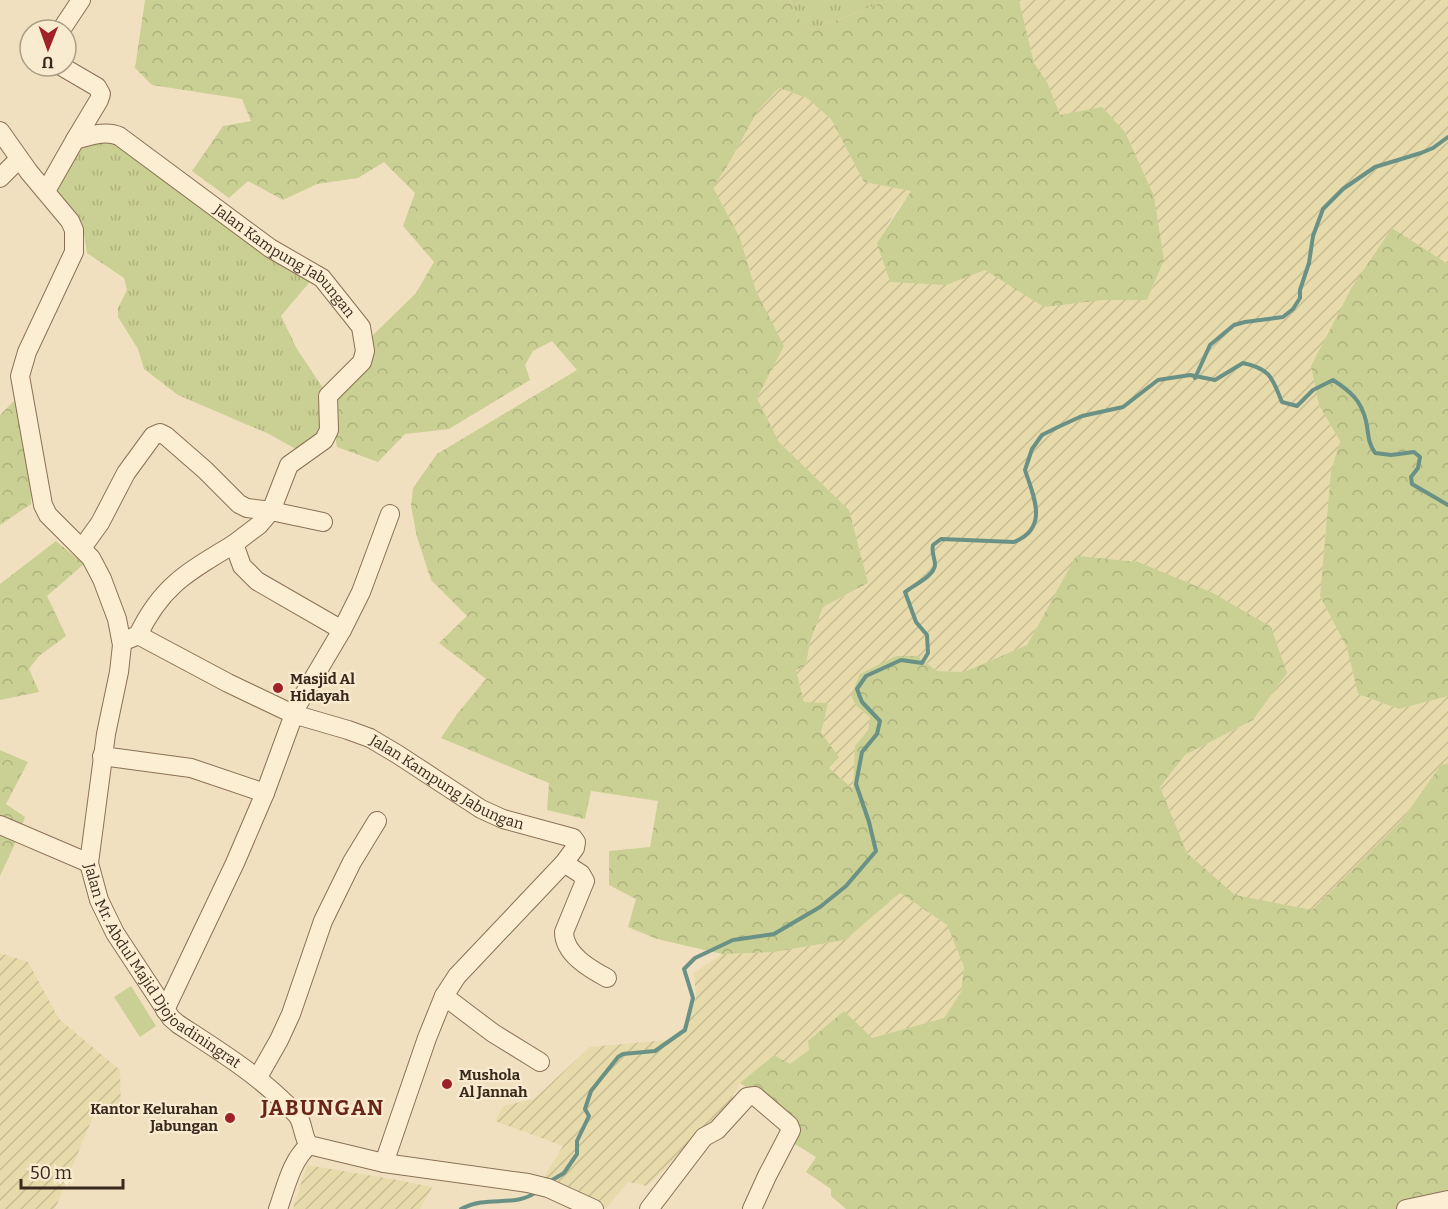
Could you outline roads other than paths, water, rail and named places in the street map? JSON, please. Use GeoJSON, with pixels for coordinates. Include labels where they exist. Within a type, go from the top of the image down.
{"type":"FeatureCollection","features":[{"type":"Feature","properties":{"kind":"street"},"geometry":{"type":"LineString","coordinates":[[69,18],[81,0]]}},
{"type":"Feature","properties":{"kind":"street"},"geometry":{"type":"LineString","coordinates":[[46,191],[101,94],[97,87],[78,76]]}},
{"type":"Feature","properties":{"kind":"street","name":"Jalan Mr. Abdul Majid Djojoadiningrat"},"geometry":{"type":"LineString","coordinates":[[0,132],[18,159],[70,221],[74,230],[74,252],[27,352],[21,367],[21,384],[29,417],[43,505],[48,515],[82,548],[102,579],[117,619],[122,645],[119,672],[102,756],[89,863],[99,900],[115,933],[165,1010],[178,1024],[258,1077],[299,1118],[309,1145]]}},
{"type":"Feature","properties":{"kind":"street","name":"Jalan Kampung Jabungan"},"geometry":{"type":"LineString","coordinates":[[75,140],[102,133],[119,136],[270,248],[322,278],[361,327],[364,357],[362,362],[328,396],[328,436],[289,465],[271,511],[259,525],[234,544],[185,573],[160,598],[138,635],[122,645]]}},
{"type":"Feature","properties":{"kind":"street"},"geometry":{"type":"LineString","coordinates":[[0,178],[18,159]]}},
{"type":"Feature","properties":{"kind":"street"},"geometry":{"type":"LineString","coordinates":[[82,548],[100,523],[126,473],[153,436],[160,433],[205,470],[238,504],[247,508],[323,522]]}},
{"type":"Feature","properties":{"kind":"street"},"geometry":{"type":"LineString","coordinates":[[165,1010],[266,793],[293,714],[342,630],[361,592],[390,514]]}},
{"type":"Feature","properties":{"kind":"street"},"geometry":{"type":"LineString","coordinates":[[234,544],[242,566],[257,581],[342,630]]}},
{"type":"Feature","properties":{"kind":"street","name":"Jalan Kampung Jabungan"},"geometry":{"type":"LineString","coordinates":[[138,635],[228,683],[293,714],[370,738],[481,809],[504,819],[573,838],[576,842],[575,848],[564,863],[457,976],[444,996],[384,1163]]}},
{"type":"Feature","properties":{"kind":"street"},"geometry":{"type":"LineString","coordinates":[[102,756],[191,768],[266,793]]}},
{"type":"Feature","properties":{"kind":"street"},"geometry":{"type":"LineString","coordinates":[[258,1077],[291,1014],[323,921],[352,862],[377,821]]}},
{"type":"Feature","properties":{"kind":"street"},"geometry":{"type":"LineString","coordinates":[[0,825],[89,863]]}},
{"type":"Feature","properties":{"kind":"street"},"geometry":{"type":"LineString","coordinates":[[564,863],[581,874],[585,881],[564,932],[564,939],[567,946],[589,968],[608,978]]}},
{"type":"Feature","properties":{"kind":"street"},"geometry":{"type":"LineString","coordinates":[[444,996],[493,1033],[540,1062]]}},
{"type":"Feature","properties":{"kind":"street"},"geometry":{"type":"LineString","coordinates":[[649,1209],[704,1137],[717,1130],[747,1097],[752,1095],[789,1125],[791,1130],[766,1176],[752,1209]]}},
{"type":"Feature","properties":{"kind":"street"},"geometry":{"type":"LineString","coordinates":[[278,1209],[295,1162],[309,1145],[384,1163],[528,1183],[548,1188],[594,1209]]}},
{"type":"Feature","properties":{"kind":"street"},"geometry":{"type":"LineString","coordinates":[[1406,1209],[1448,1200]]}},
{"type":"Feature","properties":{"kind":"waterway"},"geometry":{"type":"LineString","coordinates":[[1195,378],[1210,345],[1234,325],[1283,317],[1293,309],[1300,298],[1313,236],[1323,209],[1343,189],[1375,167],[1421,153],[1433,148],[1448,137]]}},
{"type":"Feature","properties":{"kind":"waterway"},"geometry":{"type":"LineString","coordinates":[[549,1182],[564,1173],[577,1154],[577,1141],[589,1116],[585,1109],[591,1091],[618,1057],[623,1054],[655,1051],[685,1030],[693,998],[684,969],[695,958],[733,940],[774,934],[820,907],[846,886],[876,851],[856,784],[862,752],[877,734],[880,721],[862,702],[857,689],[866,676],[901,660],[922,663],[928,653],[927,635],[916,622],[905,592],[927,577],[934,569],[933,545],[941,539],[1014,542],[1025,536],[1032,528],[1035,520],[1035,500],[1025,470],[1032,449],[1042,435],[1082,416],[1123,407],[1158,380],[1190,375],[1215,380],[1243,363],[1260,368],[1273,381],[1282,402],[1297,406],[1313,390],[1333,380],[1339,384],[1350,392],[1361,407],[1369,441],[1375,453],[1391,455],[1414,452],[1420,457],[1418,468],[1411,477],[1412,484],[1448,505]]}},
{"type":"Feature","properties":{"kind":"waterway"},"geometry":{"type":"LineString","coordinates":[[461,1209],[482,1202],[520,1199],[538,1191]]}},
{"type":"Feature","properties":{"kind":"place","name":"Masjid Al Hidayah"},"geometry":{"type":"Point","coordinates":[278,688]}},
{"type":"Feature","properties":{"kind":"place","name":"Mushola Al Jannah"},"geometry":{"type":"Point","coordinates":[447,1084]}},
{"type":"Feature","properties":{"kind":"place","name":"Kantor Kelurahan Jabungan"},"geometry":{"type":"Point","coordinates":[230,1118]}},
{"type":"Feature","properties":{"kind":"district","name":"JABUNGAN"},"geometry":{"type":"Point","coordinates":[323,1108]}}]}
